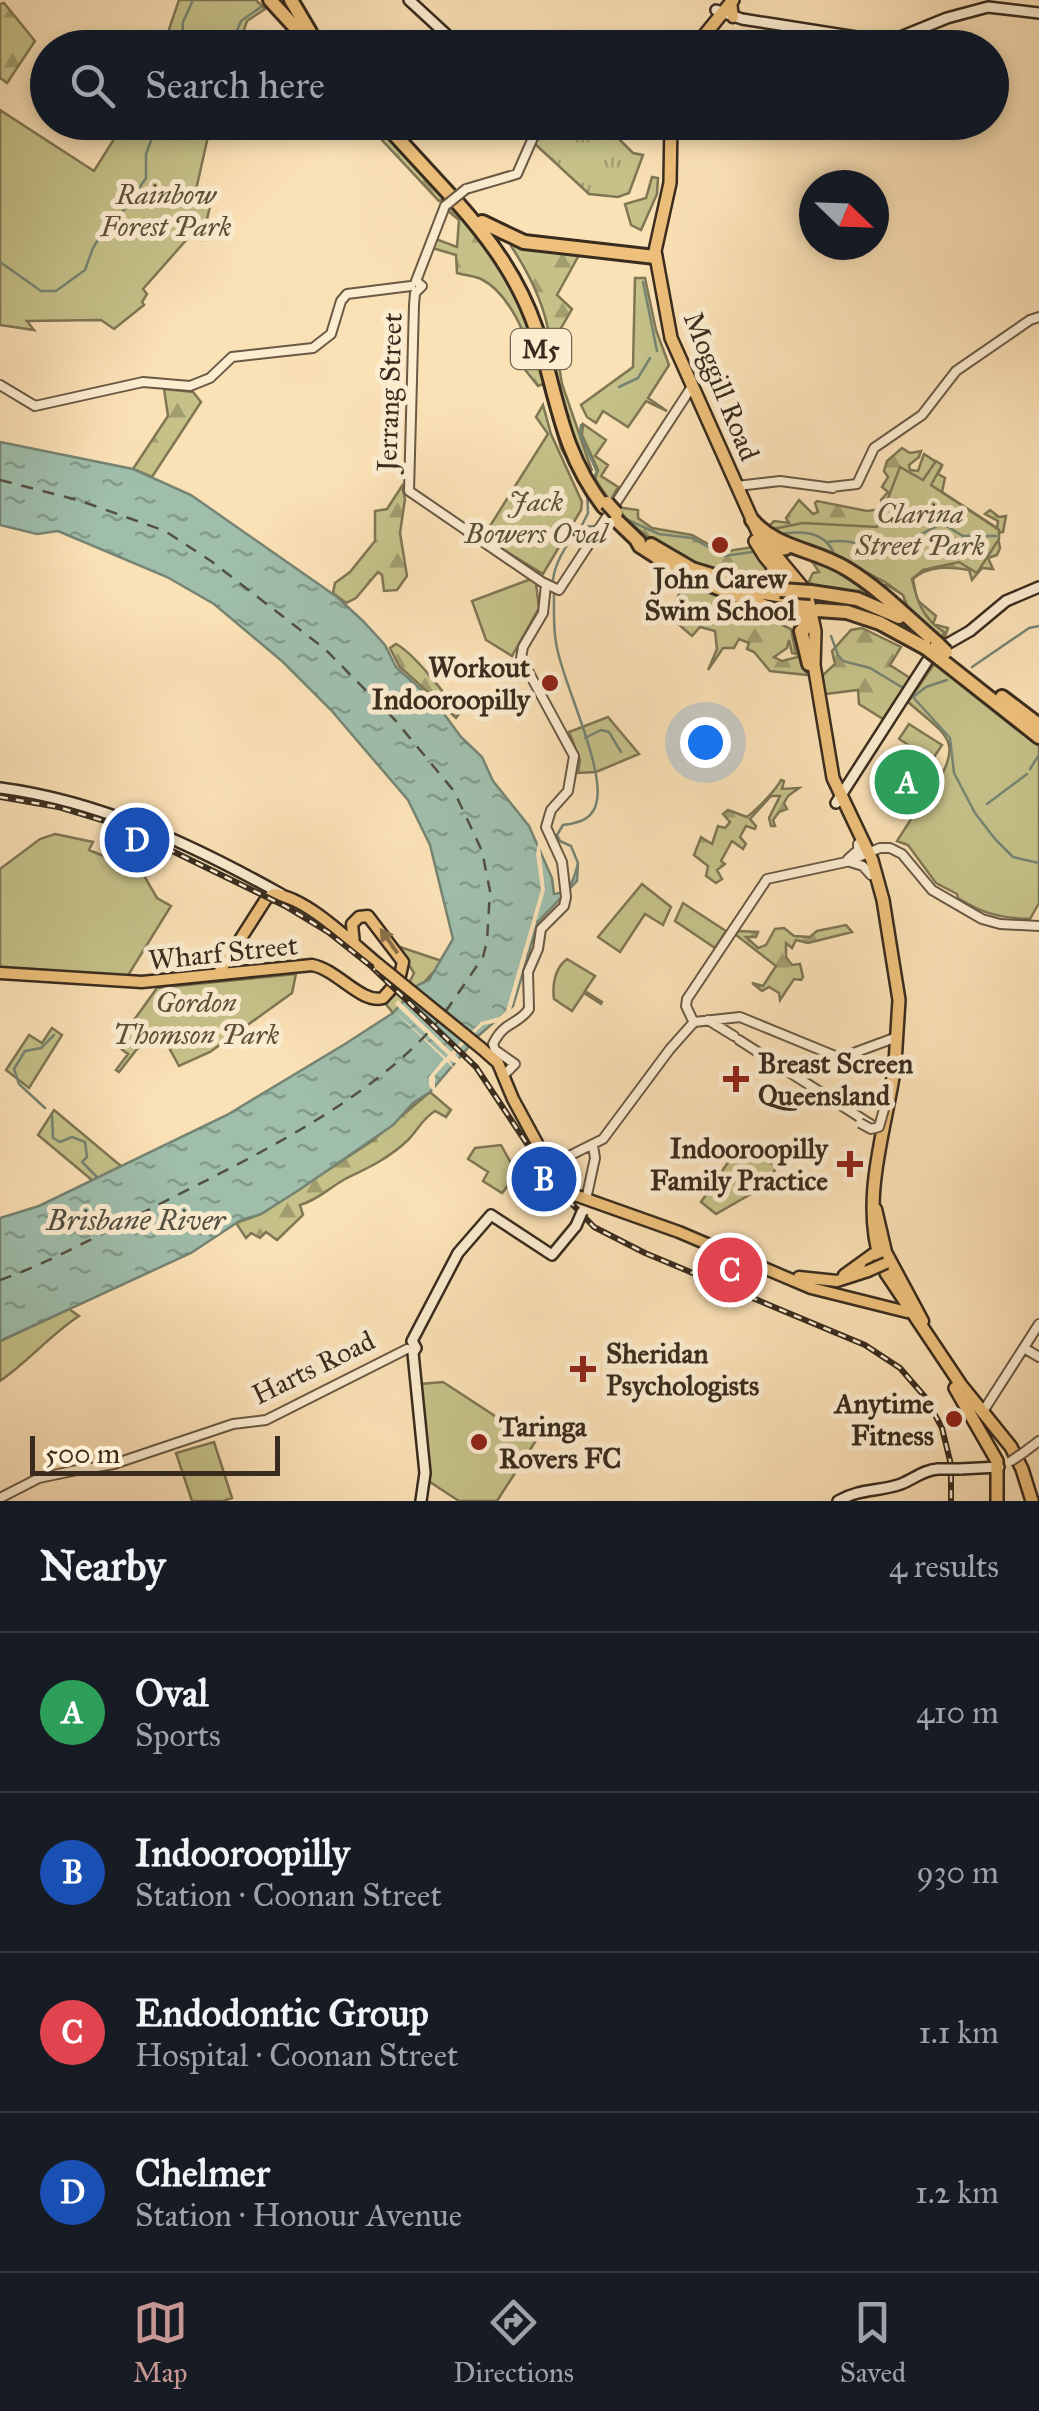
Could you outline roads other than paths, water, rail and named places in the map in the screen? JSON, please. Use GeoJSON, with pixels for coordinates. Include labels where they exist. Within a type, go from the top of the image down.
{"type":"FeatureCollection","features":[{"type":"Feature","properties":{"kind":"highway"},"geometry":{"type":"LineString","coordinates":[[274,0],[302,30]]}},
{"type":"Feature","properties":{"kind":"highway"},"geometry":{"type":"LineString","coordinates":[[291,0],[308,30]]}},
{"type":"Feature","properties":{"kind":"highway"},"geometry":{"type":"LineString","coordinates":[[704,30],[727,7]]}},
{"type":"Feature","properties":{"kind":"highway","name":"M5"},"geometry":{"type":"LineString","coordinates":[[403,140],[480,224],[500,255],[526,302],[562,430],[591,484],[636,539],[700,578],[803,608],[845,596],[878,606],[908,623],[1039,737]]}},
{"type":"Feature","properties":{"kind":"highway","name":"Moggill Road"},"geometry":{"type":"LineString","coordinates":[[667,140],[666,181],[647,252],[662,325],[761,553],[772,560]]}},
{"type":"Feature","properties":{"kind":"highway"},"geometry":{"type":"LineString","coordinates":[[480,224],[524,242],[647,252]]}},
{"type":"Feature","properties":{"kind":"highway","name":"Moggill Road"},"geometry":{"type":"LineString","coordinates":[[734,487],[772,560],[803,608]]}},
{"type":"Feature","properties":{"kind":"highway","name":"M5"},"geometry":{"type":"LineString","coordinates":[[610,510],[644,540],[692,569],[803,608]]}},
{"type":"Feature","properties":{"kind":"highway"},"geometry":{"type":"LineString","coordinates":[[752,520],[774,540],[827,558],[860,578],[930,643]]}},
{"type":"Feature","properties":{"kind":"highway"},"geometry":{"type":"LineString","coordinates":[[636,539],[657,559],[685,575],[820,616],[836,611],[880,623],[930,643]]}},
{"type":"Feature","properties":{"kind":"highway"},"geometry":{"type":"LineString","coordinates":[[772,560],[778,547],[795,550],[860,578]]}},
{"type":"Feature","properties":{"kind":"highway"},"geometry":{"type":"LineString","coordinates":[[803,608],[826,764],[838,799],[868,858],[899,1005],[866,1211],[878,1268],[1005,1464],[997,1501]]}},
{"type":"Feature","properties":{"kind":"highway"},"geometry":{"type":"LineString","coordinates":[[803,608],[838,799]]}},
{"type":"Feature","properties":{"kind":"highway","name":"M5"},"geometry":{"type":"LineString","coordinates":[[942,655],[1039,725]]}},
{"type":"Feature","properties":{"kind":"highway"},"geometry":{"type":"LineString","coordinates":[[895,1037],[895,1064],[872,1204],[878,1268],[972,1400],[982,1425],[999,1432],[1019,1461],[1032,1501]]}},
{"type":"Feature","properties":{"kind":"main road"},"geometry":{"type":"LineString","coordinates":[[409,0],[442,30]]}},
{"type":"Feature","properties":{"kind":"main road"},"geometry":{"type":"LineString","coordinates":[[727,7],[833,30]]}},
{"type":"Feature","properties":{"kind":"main road"},"geometry":{"type":"LineString","coordinates":[[917,30],[988,7],[1039,13]]}},
{"type":"Feature","properties":{"kind":"main road"},"geometry":{"type":"LineString","coordinates":[[838,799],[931,653],[970,631],[1006,601],[1039,587]]}},
{"type":"Feature","properties":{"kind":"main road"},"geometry":{"type":"LineString","coordinates":[[0,788],[67,799],[110,813],[284,895],[487,1047],[549,1165]]}},
{"type":"Feature","properties":{"kind":"main road"},"geometry":{"type":"LineString","coordinates":[[262,884],[267,891],[266,900]]}},
{"type":"Feature","properties":{"kind":"main road"},"geometry":{"type":"LineString","coordinates":[[218,974],[266,900],[272,894],[284,895]]}},
{"type":"Feature","properties":{"kind":"main road","name":"Wharf Street"},"geometry":{"type":"LineString","coordinates":[[0,974],[130,982],[312,965],[328,970],[371,1000],[386,996],[399,980],[404,965],[376,923],[363,916],[351,927],[354,944]]}},
{"type":"Feature","properties":{"kind":"main road"},"geometry":{"type":"LineString","coordinates":[[487,1047],[508,1096],[549,1165],[581,1208],[648,1221]]}},
{"type":"Feature","properties":{"kind":"main road"},"geometry":{"type":"LineString","coordinates":[[502,1073],[508,1096]]}},
{"type":"Feature","properties":{"kind":"main road"},"geometry":{"type":"LineString","coordinates":[[422,1501],[425,1473],[410,1349],[458,1253],[490,1215],[552,1254],[581,1208],[605,1202],[811,1288],[910,1316]]}},
{"type":"Feature","properties":{"kind":"main road"},"geometry":{"type":"LineString","coordinates":[[713,1247],[808,1280],[837,1282],[878,1268]]}},
{"type":"Feature","properties":{"kind":"main road"},"geometry":{"type":"LineString","coordinates":[[764,1269],[830,1288],[878,1268]]}},
{"type":"Feature","properties":{"kind":"main road"},"geometry":{"type":"LineString","coordinates":[[808,1280],[878,1268]]}},
{"type":"Feature","properties":{"kind":"main road"},"geometry":{"type":"LineString","coordinates":[[852,1298],[878,1268]]}},
{"type":"Feature","properties":{"kind":"main road"},"geometry":{"type":"LineString","coordinates":[[838,1501],[859,1490],[898,1484],[926,1470],[1005,1464]]}},
{"type":"Feature","properties":{"kind":"street"},"geometry":{"type":"LineString","coordinates":[[455,197],[517,174],[532,140]]}},
{"type":"Feature","properties":{"kind":"street","name":"Jerrang Street"},"geometry":{"type":"LineString","coordinates":[[455,197],[414,287],[409,493],[546,584]]}},
{"type":"Feature","properties":{"kind":"street"},"geometry":{"type":"LineString","coordinates":[[0,385],[26,404],[36,406],[143,382],[197,385],[232,357],[295,352],[322,344],[332,334],[340,301],[347,294],[414,287]]}},
{"type":"Feature","properties":{"kind":"street"},"geometry":{"type":"LineString","coordinates":[[734,487],[780,482],[855,486],[872,450],[922,415],[956,371],[1039,317]]}},
{"type":"Feature","properties":{"kind":"street"},"geometry":{"type":"LineString","coordinates":[[502,1073],[513,1062],[487,1047],[502,1027],[528,1011],[528,972],[541,929],[564,906],[562,862],[546,827],[551,810],[567,794],[574,772],[574,756],[521,658],[523,648],[544,613],[546,584],[559,590],[689,390]]}},
{"type":"Feature","properties":{"kind":"street"},"geometry":{"type":"LineString","coordinates":[[847,862],[863,866],[868,858],[890,848],[906,858],[932,890],[982,919],[1039,926]]}},
{"type":"Feature","properties":{"kind":"street"},"geometry":{"type":"LineString","coordinates":[[847,862],[857,852],[868,858]]}},
{"type":"Feature","properties":{"kind":"street"},"geometry":{"type":"LineString","coordinates":[[693,1020],[689,1005],[694,990],[767,878],[890,852],[906,858]]}},
{"type":"Feature","properties":{"kind":"street"},"geometry":{"type":"LineString","coordinates":[[689,1005],[877,1129]]}},
{"type":"Feature","properties":{"kind":"street"},"geometry":{"type":"LineString","coordinates":[[549,1165],[591,1148],[637,1096],[653,1069],[693,1020],[740,1018],[840,1058],[895,1037]]}},
{"type":"Feature","properties":{"kind":"street"},"geometry":{"type":"LineString","coordinates":[[814,1088],[860,1122],[870,1128],[879,1127],[895,1064]]}},
{"type":"Feature","properties":{"kind":"street"},"geometry":{"type":"LineString","coordinates":[[581,1208],[596,1156],[591,1148]]}},
{"type":"Feature","properties":{"kind":"street"},"geometry":{"type":"LineString","coordinates":[[590,1177],[594,1192],[605,1202]]}},
{"type":"Feature","properties":{"kind":"street"},"geometry":{"type":"LineString","coordinates":[[982,1425],[992,1397],[1039,1324]]}},
{"type":"Feature","properties":{"kind":"street"},"geometry":{"type":"LineString","coordinates":[[1024,1348],[1039,1357]]}},
{"type":"Feature","properties":{"kind":"street","name":"Harts Road"},"geometry":{"type":"LineString","coordinates":[[0,1498],[38,1478],[85,1469],[233,1424],[266,1420],[410,1349]]}},
{"type":"Feature","properties":{"kind":"street"},"geometry":{"type":"LineString","coordinates":[[972,1400],[982,1404],[992,1397]]}},
{"type":"Feature","properties":{"kind":"street"},"geometry":{"type":"LineString","coordinates":[[1005,1464],[1039,1441]]}},
{"type":"Feature","properties":{"kind":"water","name":"Brisbane River"},"geometry":{"type":"Polygon","coordinates":[[[0,442],[133,469],[191,495],[337,597],[385,645],[396,667],[436,703],[461,737],[482,757],[493,781],[529,826],[552,878],[554,894],[568,887],[578,863],[577,881],[538,922],[513,1006],[478,1036],[430,1092],[413,1103],[393,1125],[299,1190],[261,1214],[241,1220],[191,1253],[0,1341],[0,1218],[39,1206],[227,1115],[345,1044],[393,1013],[418,985],[429,980],[453,939],[430,845],[408,800],[331,710],[283,662],[214,604],[167,577],[58,531],[37,534],[0,525],[0,442]]]}},
{"type":"Feature","properties":{"kind":"waterway"},"geometry":{"type":"LineString","coordinates":[[183,30],[193,0]]}},
{"type":"Feature","properties":{"kind":"waterway"},"geometry":{"type":"LineString","coordinates":[[237,30],[241,21],[261,7]]}},
{"type":"Feature","properties":{"kind":"waterway"},"geometry":{"type":"LineString","coordinates":[[0,262],[41,291],[56,291],[85,270],[104,230],[146,178],[146,154],[151,140]]}},
{"type":"Feature","properties":{"kind":"waterway"},"geometry":{"type":"LineString","coordinates":[[643,282],[657,351]]}},
{"type":"Feature","properties":{"kind":"waterway"},"geometry":{"type":"LineString","coordinates":[[619,387],[638,378],[650,358]]}},
{"type":"Feature","properties":{"kind":"waterway"},"geometry":{"type":"LineString","coordinates":[[581,425],[580,434],[597,472],[591,482]]}},
{"type":"Feature","properties":{"kind":"waterway"},"geometry":{"type":"LineString","coordinates":[[581,527],[588,513],[587,489]]}},
{"type":"Feature","properties":{"kind":"waterway"},"geometry":{"type":"LineString","coordinates":[[628,520],[659,534],[692,538],[724,556],[752,552]]}},
{"type":"Feature","properties":{"kind":"waterway"},"geometry":{"type":"LineString","coordinates":[[828,542],[892,546],[943,524],[963,536],[996,536]]}},
{"type":"Feature","properties":{"kind":"waterway"},"geometry":{"type":"LineString","coordinates":[[553,580],[560,559],[581,527],[594,526]]}},
{"type":"Feature","properties":{"kind":"waterway"},"geometry":{"type":"LineString","coordinates":[[778,534],[816,536],[833,551]]}},
{"type":"Feature","properties":{"kind":"waterway"},"geometry":{"type":"LineString","coordinates":[[963,536],[980,544],[989,554]]}},
{"type":"Feature","properties":{"kind":"waterway"},"geometry":{"type":"LineString","coordinates":[[554,594],[557,648],[590,749],[597,786],[593,812],[580,821],[563,825],[557,835],[571,846],[578,863]]}},
{"type":"Feature","properties":{"kind":"waterway"},"geometry":{"type":"LineString","coordinates":[[972,667],[1029,628],[1039,626]]}},
{"type":"Feature","properties":{"kind":"waterway"},"geometry":{"type":"LineString","coordinates":[[831,636],[843,661],[870,668],[905,689]]}},
{"type":"Feature","properties":{"kind":"waterway"},"geometry":{"type":"LineString","coordinates":[[947,680],[926,687],[913,697],[950,738],[954,773],[975,813],[1013,857],[1039,863]]}},
{"type":"Feature","properties":{"kind":"waterway"},"geometry":{"type":"LineString","coordinates":[[585,738],[601,730],[609,732],[621,752]]}},
{"type":"Feature","properties":{"kind":"waterway"},"geometry":{"type":"LineString","coordinates":[[1030,769],[1039,755]]}},
{"type":"Feature","properties":{"kind":"waterway"},"geometry":{"type":"LineString","coordinates":[[987,804],[1027,774]]}},
{"type":"Feature","properties":{"kind":"waterway"},"geometry":{"type":"LineString","coordinates":[[45,1108],[19,1084],[14,1069],[25,1051],[41,1048],[54,1035]]}},
{"type":"Feature","properties":{"kind":"waterway"},"geometry":{"type":"LineString","coordinates":[[52,1115],[53,1138],[60,1142],[72,1137],[85,1142],[87,1157],[82,1162],[97,1177]]}},
{"type":"Feature","properties":{"kind":"railway"},"geometry":{"type":"LineString","coordinates":[[0,797],[58,807],[121,826],[285,906],[328,932],[372,967],[476,1067],[555,1186],[594,1227],[645,1253],[865,1345],[900,1368],[926,1398],[942,1428],[951,1465],[951,1501]]}},
{"type":"Feature","properties":{"kind":"place","name":"John Carew Swim School"},"geometry":{"type":"Point","coordinates":[720,545]}},
{"type":"Feature","properties":{"kind":"place","name":"Workout Indooroopilly"},"geometry":{"type":"Point","coordinates":[550,683]}},
{"type":"Feature","properties":{"kind":"place","name":"Oval"},"geometry":{"type":"Point","coordinates":[907,782]}},
{"type":"Feature","properties":{"kind":"place","name":"Chelmer"},"geometry":{"type":"Point","coordinates":[137,840]}},
{"type":"Feature","properties":{"kind":"place","name":"Breast Screen Queensland"},"geometry":{"type":"Point","coordinates":[736,1079]}},
{"type":"Feature","properties":{"kind":"place","name":"Indooroopilly Family Practice"},"geometry":{"type":"Point","coordinates":[850,1164]}},
{"type":"Feature","properties":{"kind":"place","name":"Indooroopilly"},"geometry":{"type":"Point","coordinates":[544,1179]}},
{"type":"Feature","properties":{"kind":"place","name":"Endodontic Group"},"geometry":{"type":"Point","coordinates":[730,1270]}},
{"type":"Feature","properties":{"kind":"place","name":"Sheridan Psychologists"},"geometry":{"type":"Point","coordinates":[583,1369]}},
{"type":"Feature","properties":{"kind":"place","name":"Anytime Fitness"},"geometry":{"type":"Point","coordinates":[954,1419]}},
{"type":"Feature","properties":{"kind":"place","name":"Taringa Rovers FC"},"geometry":{"type":"Point","coordinates":[479,1442]}},
{"type":"Feature","properties":{"kind":"park label","name":"Rainbow Forest Park"},"geometry":{"type":"Point","coordinates":[166,210]}},
{"type":"Feature","properties":{"kind":"park label","name":"Jack Bowers Oval"},"geometry":{"type":"Point","coordinates":[536,517]}},
{"type":"Feature","properties":{"kind":"park label","name":"Clarina Street Park"},"geometry":{"type":"Point","coordinates":[920,529]}},
{"type":"Feature","properties":{"kind":"park label","name":"Gordon Thomson Park"},"geometry":{"type":"Point","coordinates":[196,1018]}}]}
